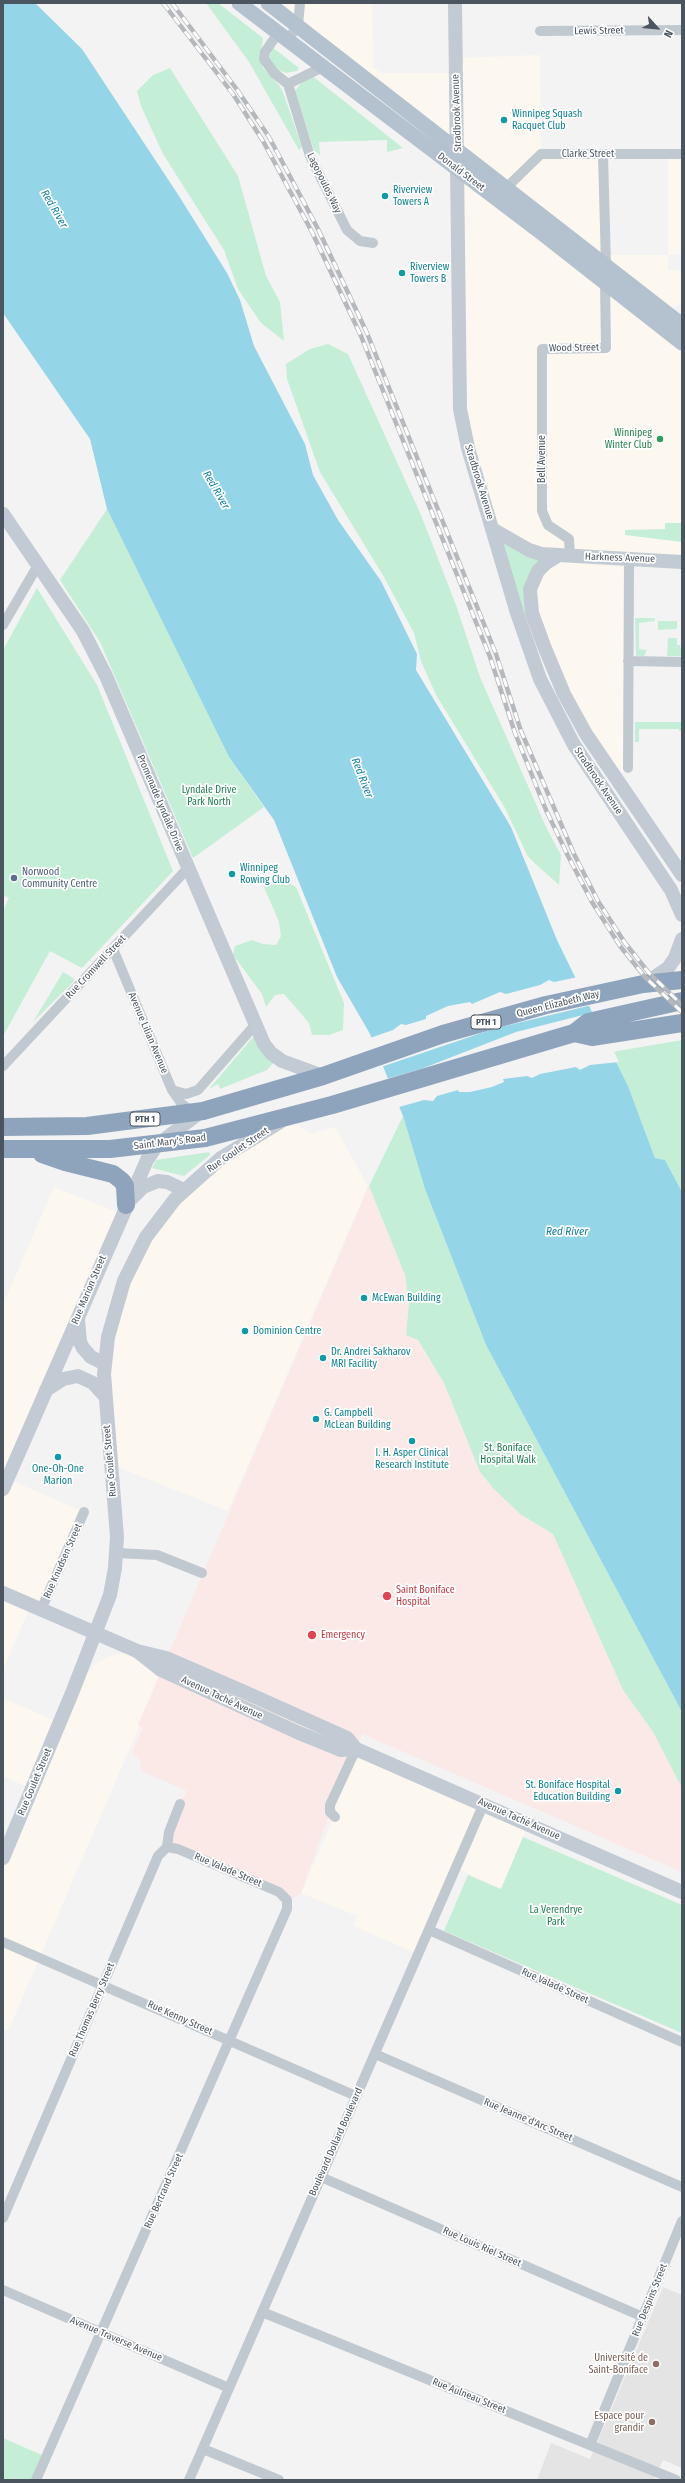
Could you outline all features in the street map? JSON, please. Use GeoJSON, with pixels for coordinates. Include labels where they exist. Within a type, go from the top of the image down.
{"type":"FeatureCollection","features":[{"type":"Feature","properties":{"kind":"highway","name":"Queen Elizabeth Way"},"geometry":{"type":"LineString","coordinates":[[323,1076],[477,1024],[546,1005],[643,984],[682,980]]}},
{"type":"Feature","properties":{"kind":"highway"},"geometry":{"type":"LineString","coordinates":[[630,1021],[682,1001]]}},
{"type":"Feature","properties":{"kind":"highway"},"geometry":{"type":"LineString","coordinates":[[630,1021],[682,1023]]}},
{"type":"Feature","properties":{"kind":"highway","name":"Saint Mary's Road"},"geometry":{"type":"LineString","coordinates":[[3,1149],[70,1150],[157,1145],[227,1134],[332,1105],[574,1033],[592,1037],[630,1021]]}},
{"type":"Feature","properties":{"kind":"highway","name":"PTH 1"},"geometry":{"type":"LineString","coordinates":[[3,1127],[87,1126],[197,1111],[323,1076]]}},
{"type":"Feature","properties":{"kind":"highway"},"geometry":{"type":"LineString","coordinates":[[70,1150],[87,1126]]}},
{"type":"Feature","properties":{"kind":"highway"},"geometry":{"type":"LineString","coordinates":[[28,1149],[65,1162],[113,1174],[122,1181],[126,1205]]}},
{"type":"Feature","properties":{"kind":"main road","name":"Donald Street"},"geometry":{"type":"LineString","coordinates":[[239,3],[458,169],[682,343]]}},
{"type":"Feature","properties":{"kind":"main road","name":"Donald Street"},"geometry":{"type":"LineString","coordinates":[[268,3],[458,149],[682,325]]}},
{"type":"Feature","properties":{"kind":"main road","name":"Stradbrook Avenue"},"geometry":{"type":"LineString","coordinates":[[455,3],[458,149],[460,409],[468,448],[494,530],[527,647],[550,701],[580,754],[671,890],[682,915]]}},
{"type":"Feature","properties":{"kind":"main road","name":"Promenade Lyndale Drive"},"geometry":{"type":"LineString","coordinates":[[3,514],[83,631],[106,676],[255,1025],[267,1048],[278,1059],[323,1076]]}},
{"type":"Feature","properties":{"kind":"main road","name":"Harkness Avenue"},"geometry":{"type":"LineString","coordinates":[[494,530],[529,550],[564,556],[679,560]]}},
{"type":"Feature","properties":{"kind":"main road","name":"Stradbrook Avenue"},"geometry":{"type":"LineString","coordinates":[[564,556],[546,563],[538,571],[530,589],[532,613],[544,646],[564,694],[586,734],[682,875]]}},
{"type":"Feature","properties":{"kind":"main road"},"geometry":{"type":"LineString","coordinates":[[643,984],[668,968],[675,958],[682,940]]}},
{"type":"Feature","properties":{"kind":"main road","name":"Rue Marion Street"},"geometry":{"type":"LineString","coordinates":[[3,1489],[147,1160],[157,1145],[197,1111]]}},
{"type":"Feature","properties":{"kind":"main road","name":"Rue Goulet Street"},"geometry":{"type":"LineString","coordinates":[[3,1858],[96,1633],[110,1595],[117,1553],[104,1395],[105,1364],[113,1316],[130,1267],[156,1221],[184,1190],[222,1158],[287,1118]]}},
{"type":"Feature","properties":{"kind":"main road"},"geometry":{"type":"LineString","coordinates":[[126,1205],[143,1187],[153,1182],[167,1182],[184,1190]]}},
{"type":"Feature","properties":{"kind":"main road"},"geometry":{"type":"LineString","coordinates":[[78,1317],[78,1333],[83,1348],[91,1357],[105,1364]]}},
{"type":"Feature","properties":{"kind":"main road"},"geometry":{"type":"LineString","coordinates":[[45,1391],[63,1378],[78,1376],[94,1383],[104,1395]]}},
{"type":"Feature","properties":{"kind":"main road","name":"Avenue Taché Avenue"},"geometry":{"type":"LineString","coordinates":[[3,1593],[137,1651],[166,1658],[242,1691],[347,1738],[356,1749]]}},
{"type":"Feature","properties":{"kind":"main road","name":"Avenue Taché Avenue"},"geometry":{"type":"LineString","coordinates":[[137,1651],[161,1670],[236,1704],[341,1750],[356,1749],[484,1803],[682,1892]]}},
{"type":"Feature","properties":{"kind":"main road"},"geometry":{"type":"LineString","coordinates":[[236,1704],[242,1691]]}},
{"type":"Feature","properties":{"kind":"street"},"geometry":{"type":"LineString","coordinates":[[300,3],[298,26],[283,36],[265,52],[264,59],[274,74],[288,84],[323,67]]}},
{"type":"Feature","properties":{"kind":"street","name":"Lewis Street"},"geometry":{"type":"LineString","coordinates":[[540,32],[682,30]]}},
{"type":"Feature","properties":{"kind":"street","name":"Lagopoulos Way"},"geometry":{"type":"LineString","coordinates":[[288,84],[310,156],[347,230],[360,241],[373,243]]}},
{"type":"Feature","properties":{"kind":"street","name":"Clarke Street"},"geometry":{"type":"LineString","coordinates":[[507,188],[541,154],[682,154]]}},
{"type":"Feature","properties":{"kind":"street"},"geometry":{"type":"LineString","coordinates":[[603,154],[606,265]]}},
{"type":"Feature","properties":{"kind":"street","name":"Wood Street"},"geometry":{"type":"LineString","coordinates":[[542,349],[606,348],[605,283]]}},
{"type":"Feature","properties":{"kind":"street","name":"Bell Avenue"},"geometry":{"type":"LineString","coordinates":[[542,349],[542,511],[548,525],[569,539],[564,556]]}},
{"type":"Feature","properties":{"kind":"street"},"geometry":{"type":"LineString","coordinates":[[628,768],[629,558]]}},
{"type":"Feature","properties":{"kind":"street"},"geometry":{"type":"LineString","coordinates":[[3,625],[38,564]]}},
{"type":"Feature","properties":{"kind":"street"},"geometry":{"type":"LineString","coordinates":[[628,662],[682,662]]}},
{"type":"Feature","properties":{"kind":"street","name":"Rue Cromwell Street"},"geometry":{"type":"LineString","coordinates":[[3,1066],[188,868]]}},
{"type":"Feature","properties":{"kind":"street","name":"Avenue Lilian Avenue"},"geometry":{"type":"LineString","coordinates":[[113,949],[172,1090],[181,1103],[197,1111]]}},
{"type":"Feature","properties":{"kind":"street"},"geometry":{"type":"LineString","coordinates":[[172,1090],[186,1094],[198,1090],[255,1025]]}},
{"type":"Feature","properties":{"kind":"street","name":"Rue Knudsen Street"},"geometry":{"type":"LineString","coordinates":[[41,1610],[84,1512]]}},
{"type":"Feature","properties":{"kind":"street"},"geometry":{"type":"LineString","coordinates":[[117,1553],[157,1555],[202,1573]]}},
{"type":"Feature","properties":{"kind":"street"},"geometry":{"type":"LineString","coordinates":[[335,1816],[330,1812],[330,1805],[356,1749]]}},
{"type":"Feature","properties":{"kind":"street","name":"Boulevard Dollard Boulevard"},"geometry":{"type":"LineString","coordinates":[[189,2480],[484,1803]]}},
{"type":"Feature","properties":{"kind":"street","name":"Rue Thomas Berry Street"},"geometry":{"type":"LineString","coordinates":[[3,2218],[158,1856],[167,1847],[169,1832],[180,1804]]}},
{"type":"Feature","properties":{"kind":"street","name":"Rue Valade Street"},"geometry":{"type":"LineString","coordinates":[[167,1847],[178,1848],[271,1889],[282,1894],[287,1900]]}},
{"type":"Feature","properties":{"kind":"street","name":"Rue Bertrand Street"},"geometry":{"type":"LineString","coordinates":[[36,2480],[102,2334],[285,1913],[287,1900]]}},
{"type":"Feature","properties":{"kind":"street","name":"Rue Valade Street"},"geometry":{"type":"LineString","coordinates":[[428,1930],[682,2042]]}},
{"type":"Feature","properties":{"kind":"street","name":"Rue Kenny Street"},"geometry":{"type":"LineString","coordinates":[[3,1942],[356,2096]]}},
{"type":"Feature","properties":{"kind":"street","name":"Rue Jeanne d'Arc Street"},"geometry":{"type":"LineString","coordinates":[[375,2054],[682,2187]]}},
{"type":"Feature","properties":{"kind":"street","name":"Rue Louis Riel Street"},"geometry":{"type":"LineString","coordinates":[[321,2177],[643,2317]]}},
{"type":"Feature","properties":{"kind":"street","name":"Rue Despins Street"},"geometry":{"type":"LineString","coordinates":[[590,2446],[682,2221]]}},
{"type":"Feature","properties":{"kind":"street","name":"Avenue Traverse Avenue"},"geometry":{"type":"LineString","coordinates":[[3,2290],[229,2388]]}},
{"type":"Feature","properties":{"kind":"street","name":"Rue Aulneau Street"},"geometry":{"type":"LineString","coordinates":[[262,2312],[676,2480]]}},
{"type":"Feature","properties":{"kind":"street"},"geometry":{"type":"LineString","coordinates":[[203,2449],[279,2480]]}},
{"type":"Feature","properties":{"kind":"shaded area"},"geometry":{"type":"Polygon","coordinates":[[[268,3],[372,3],[373,67],[382,73],[455,73],[455,58],[540,55],[541,154],[603,155],[605,255],[668,255],[668,270],[682,270],[682,302],[667,313],[268,3]]]}},
{"type":"Feature","properties":{"kind":"shaded area"},"geometry":{"type":"Polygon","coordinates":[[[668,154],[682,154],[682,254],[668,255],[668,154]]]}},
{"type":"Feature","properties":{"kind":"shaded area"},"geometry":{"type":"Polygon","coordinates":[[[458,169],[682,343],[682,558],[629,558],[628,768],[614,776],[586,734],[494,530],[468,448],[458,169]]]}},
{"type":"Feature","properties":{"kind":"shaded area"},"geometry":{"type":"Polygon","coordinates":[[[287,1118],[311,1134],[335,1127],[368,1186],[228,1511],[110,1464],[104,1395],[118,1297],[175,1199],[287,1118]]]}},
{"type":"Feature","properties":{"kind":"shaded area","name":"Saint Boniface Hospital"},"geometry":{"type":"Polygon","coordinates":[[[369,1186],[405,1275],[409,1302],[406,1334],[418,1340],[444,1383],[480,1472],[493,1488],[520,1514],[553,1534],[623,1690],[653,1732],[682,1788],[682,1872],[362,1734],[330,1812],[301,1893],[294,1898],[287,1900],[171,1847],[180,1804],[187,1791],[141,1771],[140,1760],[132,1753],[143,1727],[138,1725],[369,1186]]]}},
{"type":"Feature","properties":{"kind":"shaded area"},"geometry":{"type":"Polygon","coordinates":[[[54,1187],[122,1214],[8,1479],[84,1512],[41,1610],[31,1605],[3,1670],[3,1305],[54,1187]]]}},
{"type":"Feature","properties":{"kind":"shaded area"},"geometry":{"type":"Polygon","coordinates":[[[137,1651],[161,1670],[139,1727],[8,2031],[3,2029],[3,1858],[31,1789],[3,1776],[3,1698],[60,1723],[72,1693],[95,1664],[110,1656],[137,1651]]]}},
{"type":"Feature","properties":{"kind":"shaded area"},"geometry":{"type":"Polygon","coordinates":[[[356,1749],[529,1823],[501,1889],[456,1868],[418,1954],[353,1926],[357,1916],[301,1893],[332,1822],[330,1812],[356,1749]]]}},
{"type":"Feature","properties":{"kind":"shaded area","name":"Université de Saint-Boniface"},"geometry":{"type":"Polygon","coordinates":[[[663,2287],[682,2295],[682,2468],[663,2460],[654,2480],[537,2480],[551,2443],[590,2459],[663,2287]]]}},
{"type":"Feature","properties":{"kind":"green space"},"geometry":{"type":"Polygon","coordinates":[[[206,3],[218,3],[263,38],[261,52],[263,68],[279,85],[283,92],[302,147],[299,150],[249,62],[206,3]]]}},
{"type":"Feature","properties":{"kind":"green space"},"geometry":{"type":"Polygon","coordinates":[[[272,47],[299,68],[297,71],[286,73],[275,69],[269,60],[272,47]]]}},
{"type":"Feature","properties":{"kind":"green space"},"geometry":{"type":"Polygon","coordinates":[[[170,68],[238,176],[266,276],[280,302],[284,341],[261,323],[238,289],[224,250],[163,154],[141,106],[137,91],[153,75],[170,68]]]}},
{"type":"Feature","properties":{"kind":"green space"},"geometry":{"type":"Polygon","coordinates":[[[313,77],[403,148],[387,152],[387,140],[319,142],[320,155],[314,150],[295,91],[301,83],[313,77]]]}},
{"type":"Feature","properties":{"kind":"green space"},"geometry":{"type":"Polygon","coordinates":[[[328,344],[348,354],[421,515],[456,605],[480,677],[547,829],[561,855],[559,885],[528,857],[505,808],[436,695],[421,661],[414,633],[384,577],[320,472],[287,379],[286,364],[310,349],[328,344]]]}},
{"type":"Feature","properties":{"kind":"green space","name":"Lyndale Drive Park North"},"geometry":{"type":"Polygon","coordinates":[[[107,509],[229,757],[264,807],[193,858],[100,642],[60,580],[107,509]]]}},
{"type":"Feature","properties":{"kind":"green space"},"geometry":{"type":"Polygon","coordinates":[[[665,523],[682,523],[682,542],[625,535],[625,530],[665,529],[665,523]]]}},
{"type":"Feature","properties":{"kind":"green space"},"geometry":{"type":"Polygon","coordinates":[[[494,530],[541,554],[532,613],[517,613],[494,530]]]}},
{"type":"Feature","properties":{"kind":"green space"},"geometry":{"type":"Polygon","coordinates":[[[37,588],[97,685],[173,871],[82,968],[50,951],[3,1036],[3,911],[9,898],[3,895],[3,650],[37,588]]]}},
{"type":"Feature","properties":{"kind":"green space"},"geometry":{"type":"Polygon","coordinates":[[[635,618],[655,618],[655,621],[639,623],[639,649],[647,650],[644,656],[636,656],[635,618]]]}},
{"type":"Feature","properties":{"kind":"green space"},"geometry":{"type":"Polygon","coordinates":[[[658,621],[677,621],[677,629],[658,630],[658,621]]]}},
{"type":"Feature","properties":{"kind":"green space"},"geometry":{"type":"Polygon","coordinates":[[[668,638],[677,638],[677,645],[680,645],[682,656],[667,656],[668,638]]]}},
{"type":"Feature","properties":{"kind":"green space"},"geometry":{"type":"Polygon","coordinates":[[[635,722],[682,722],[682,731],[679,731],[679,729],[639,729],[639,742],[635,742],[635,722]]]}},
{"type":"Feature","properties":{"kind":"green space"},"geometry":{"type":"Polygon","coordinates":[[[283,880],[296,887],[344,1003],[343,1030],[329,1035],[312,1035],[309,1023],[284,994],[275,995],[266,1007],[262,994],[233,955],[235,946],[252,940],[263,944],[276,945],[281,936],[279,922],[264,887],[267,883],[283,880]]]}},
{"type":"Feature","properties":{"kind":"green space"},"geometry":{"type":"Polygon","coordinates":[[[63,972],[73,978],[74,981],[33,1022],[63,972]]]}},
{"type":"Feature","properties":{"kind":"green space"},"geometry":{"type":"Polygon","coordinates":[[[254,1036],[275,1061],[267,1070],[220,1089],[218,1084],[209,1089],[254,1036]]]}},
{"type":"Feature","properties":{"kind":"green space"},"geometry":{"type":"Polygon","coordinates":[[[682,1040],[682,1192],[665,1160],[655,1158],[628,1086],[612,1052],[682,1040]]]}},
{"type":"Feature","properties":{"kind":"green space","name":"St. Boniface Hospital Walk"},"geometry":{"type":"Polygon","coordinates":[[[403,1116],[425,1189],[486,1345],[682,1712],[682,1788],[653,1732],[623,1690],[553,1534],[520,1514],[493,1488],[480,1472],[444,1383],[418,1340],[406,1335],[409,1302],[405,1275],[369,1186],[403,1116]]]}},
{"type":"Feature","properties":{"kind":"green space"},"geometry":{"type":"Polygon","coordinates":[[[209,1152],[210,1155],[184,1176],[152,1168],[156,1160],[209,1152]]]}},
{"type":"Feature","properties":{"kind":"green space","name":"La Verendrye Park"},"geometry":{"type":"Polygon","coordinates":[[[523,1837],[682,1905],[682,2033],[444,1931],[468,1875],[501,1889],[523,1837]]]}},
{"type":"Feature","properties":{"kind":"green space"},"geometry":{"type":"Polygon","coordinates":[[[3,2438],[44,2456],[32,2480],[3,2480],[3,2438]]]}},
{"type":"Feature","properties":{"kind":"water","name":"Red River"},"geometry":{"type":"Polygon","coordinates":[[[3,3],[35,3],[82,49],[179,196],[227,273],[240,300],[254,346],[305,444],[313,475],[338,520],[381,581],[417,654],[416,670],[511,827],[557,940],[628,1086],[655,1158],[665,1160],[682,1192],[682,1712],[486,1345],[425,1189],[403,1116],[370,1034],[337,977],[274,820],[229,757],[107,509],[90,439],[3,313],[3,3]]]}},
{"type":"Feature","properties":{"kind":"pier"},"geometry":{"type":"Polygon","coordinates":[[[578,977],[592,1005],[493,1029],[381,1067],[368,1035],[370,1038],[393,1030],[401,1024],[406,1025],[426,1019],[426,1016],[448,1006],[470,1002],[472,1004],[500,992],[506,994],[540,985],[549,980],[554,982],[578,977]]]}},
{"type":"Feature","properties":{"kind":"pier"},"geometry":{"type":"Polygon","coordinates":[[[595,1012],[619,1062],[590,1065],[580,1070],[576,1067],[540,1074],[532,1078],[527,1076],[503,1079],[504,1082],[492,1087],[470,1092],[459,1092],[458,1090],[437,1096],[433,1101],[424,1100],[399,1107],[399,1111],[386,1079],[421,1069],[516,1032],[595,1012]]]}},
{"type":"Feature","properties":{"kind":"railway"},"geometry":{"type":"LineString","coordinates":[[163,3],[233,94],[263,141],[312,232],[361,336],[490,657],[515,733],[546,810],[568,856],[592,902],[620,946],[645,977],[682,1012]]}},
{"type":"Feature","properties":{"kind":"railway"},"geometry":{"type":"LineString","coordinates":[[172,3],[238,91],[269,137],[318,229],[367,333],[496,654],[521,731],[574,854],[598,901],[625,943],[649,973],[682,1005]]}},
{"type":"Feature","properties":{"kind":"place","name":"Winnipeg Squash Racquet Club"},"geometry":{"type":"Point","coordinates":[504,120]}},
{"type":"Feature","properties":{"kind":"place","name":"Riverview Towers A"},"geometry":{"type":"Point","coordinates":[385,196]}},
{"type":"Feature","properties":{"kind":"place","name":"Riverview Towers B"},"geometry":{"type":"Point","coordinates":[402,273]}},
{"type":"Feature","properties":{"kind":"place","name":"Winnipeg Winter Club"},"geometry":{"type":"Point","coordinates":[660,439]}},
{"type":"Feature","properties":{"kind":"place","name":"Winnipeg Rowing Club"},"geometry":{"type":"Point","coordinates":[232,874]}},
{"type":"Feature","properties":{"kind":"place","name":"Norwood Community Centre"},"geometry":{"type":"Point","coordinates":[14,878]}},
{"type":"Feature","properties":{"kind":"place","name":"McEwan Building"},"geometry":{"type":"Point","coordinates":[364,1298]}},
{"type":"Feature","properties":{"kind":"place","name":"Dominion Centre"},"geometry":{"type":"Point","coordinates":[245,1331]}},
{"type":"Feature","properties":{"kind":"place","name":"Dr. Andrei Sakharov MRI Facility"},"geometry":{"type":"Point","coordinates":[323,1358]}},
{"type":"Feature","properties":{"kind":"place","name":"G. Campbell McLean Building"},"geometry":{"type":"Point","coordinates":[316,1419]}},
{"type":"Feature","properties":{"kind":"place","name":"I. H. Asper Clinical Research Institute"},"geometry":{"type":"Point","coordinates":[412,1441]}},
{"type":"Feature","properties":{"kind":"place","name":"One-Oh-One Marion"},"geometry":{"type":"Point","coordinates":[58,1457]}},
{"type":"Feature","properties":{"kind":"place","name":"Saint Boniface Hospital"},"geometry":{"type":"Point","coordinates":[387,1596]}},
{"type":"Feature","properties":{"kind":"place","name":"Emergency"},"geometry":{"type":"Point","coordinates":[312,1635]}},
{"type":"Feature","properties":{"kind":"place","name":"St. Boniface Hospital Education Building"},"geometry":{"type":"Point","coordinates":[618,1791]}},
{"type":"Feature","properties":{"kind":"place","name":"Université de Saint-Boniface"},"geometry":{"type":"Point","coordinates":[656,2364]}},
{"type":"Feature","properties":{"kind":"place","name":"Espace pour grandir"},"geometry":{"type":"Point","coordinates":[652,2422]}}]}
